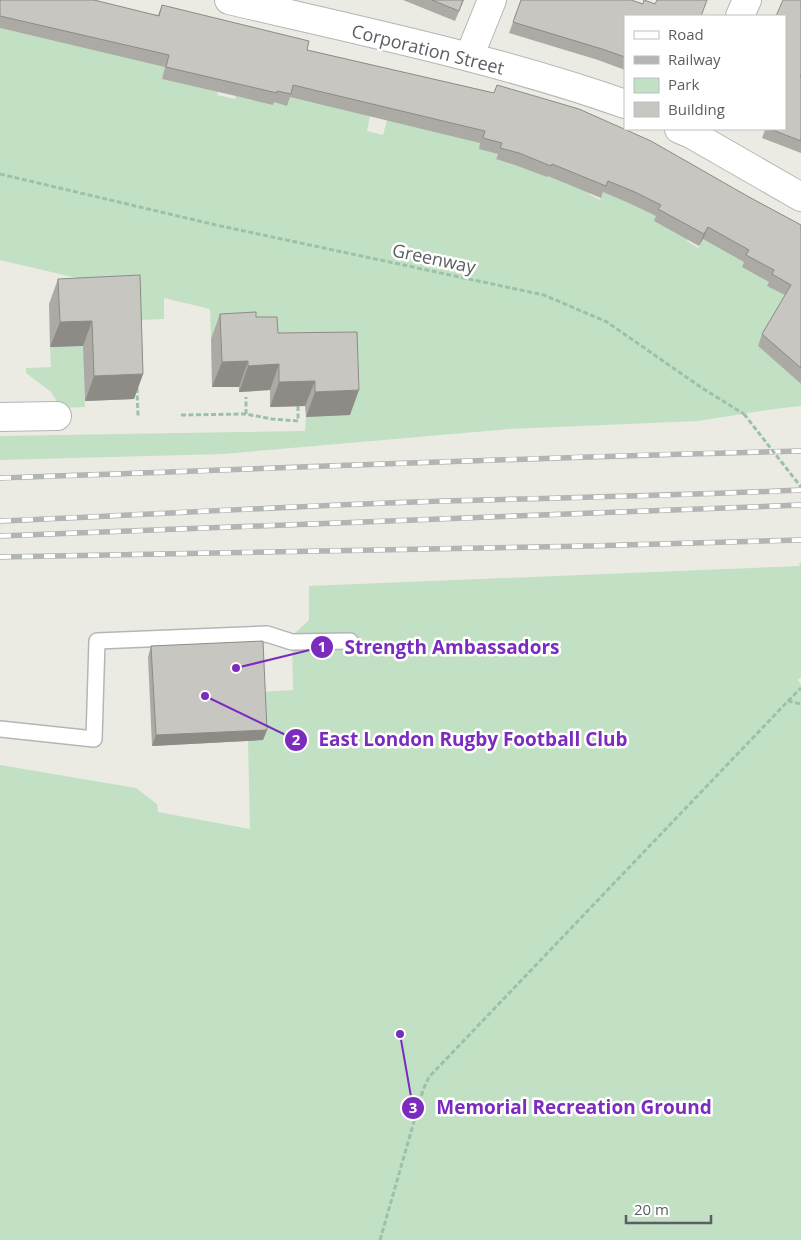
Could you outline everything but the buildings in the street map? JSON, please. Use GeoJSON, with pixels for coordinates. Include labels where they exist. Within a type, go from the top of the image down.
{"type":"FeatureCollection","features":[{"type":"Feature","properties":{"kind":"street"},"geometry":{"type":"LineString","coordinates":[[469,57],[492,0]]}},
{"type":"Feature","properties":{"kind":"street"},"geometry":{"type":"LineString","coordinates":[[740,15],[747,0]]}},
{"type":"Feature","properties":{"kind":"street","name":"Corporation Street"},"geometry":{"type":"LineString","coordinates":[[238,1],[469,57],[584,90],[624,104]]}},
{"type":"Feature","properties":{"kind":"street"},"geometry":{"type":"LineString","coordinates":[[689,131],[801,197]]}},
{"type":"Feature","properties":{"kind":"street"},"geometry":{"type":"LineString","coordinates":[[0,417],[57,416]]}},
{"type":"Feature","properties":{"kind":"lane"},"geometry":{"type":"LineString","coordinates":[[0,729],[94,739],[97,641],[267,634],[292,642],[350,641]]}},
{"type":"Feature","properties":{"kind":"path","name":"Greenway"},"geometry":{"type":"LineString","coordinates":[[0,174],[216,225],[544,295],[607,322],[702,388],[744,414],[801,487]]}},
{"type":"Feature","properties":{"kind":"path"},"geometry":{"type":"LineString","coordinates":[[137,379],[138,416]]}},
{"type":"Feature","properties":{"kind":"path"},"geometry":{"type":"LineString","coordinates":[[246,397],[246,414]]}},
{"type":"Feature","properties":{"kind":"path"},"geometry":{"type":"LineString","coordinates":[[181,415],[246,414],[298,421],[298,399]]}},
{"type":"Feature","properties":{"kind":"path"},"geometry":{"type":"LineString","coordinates":[[380,1240],[423,1090],[430,1077],[801,688]]}},
{"type":"Feature","properties":{"kind":"path"},"geometry":{"type":"LineString","coordinates":[[788,701],[801,704]]}},
{"type":"Feature","properties":{"kind":"green space"},"geometry":{"type":"Polygon","coordinates":[[[0,28],[221,79],[217,95],[235,99],[239,83],[273,102],[292,83],[370,116],[367,131],[383,135],[387,120],[500,147],[496,159],[557,149],[565,183],[576,187],[595,181],[589,194],[600,200],[603,192],[614,196],[622,177],[692,231],[687,241],[698,248],[704,238],[801,276],[758,346],[801,384],[801,406],[698,421],[510,429],[223,454],[0,460],[0,436],[305,431],[306,417],[350,415],[246,338],[211,339],[210,309],[164,298],[164,319],[139,320],[85,280],[0,260],[0,28]]]}},
{"type":"Feature","properties":{"kind":"green space"},"geometry":{"type":"Polygon","coordinates":[[[91,346],[84,368],[85,407],[61,408],[51,392],[26,373],[26,368],[51,367],[50,347],[91,346]]]}},
{"type":"Feature","properties":{"kind":"green space"},"geometry":{"type":"Polygon","coordinates":[[[799,563],[801,563],[801,677],[798,680],[801,685],[801,1240],[0,1240],[0,765],[136,788],[157,804],[158,812],[250,829],[248,741],[261,692],[293,690],[292,636],[309,620],[309,586],[800,566],[799,563]]]}},
{"type":"Feature","properties":{"kind":"railway"},"geometry":{"type":"LineString","coordinates":[[0,478],[801,451]]}},
{"type":"Feature","properties":{"kind":"railway"},"geometry":{"type":"LineString","coordinates":[[0,521],[310,506],[801,490]]}},
{"type":"Feature","properties":{"kind":"railway"},"geometry":{"type":"LineString","coordinates":[[0,536],[801,505]]}},
{"type":"Feature","properties":{"kind":"railway"},"geometry":{"type":"LineString","coordinates":[[0,557],[589,546],[801,540]]}},
{"type":"Feature","properties":{"kind":"place","name":"Strength Ambassadors"},"geometry":{"type":"Point","coordinates":[236,668]}},
{"type":"Feature","properties":{"kind":"place","name":"East London Rugby Football Club"},"geometry":{"type":"Point","coordinates":[205,696]}},
{"type":"Feature","properties":{"kind":"place","name":"Memorial Recreation Ground"},"geometry":{"type":"Point","coordinates":[400,1034]}}]}
